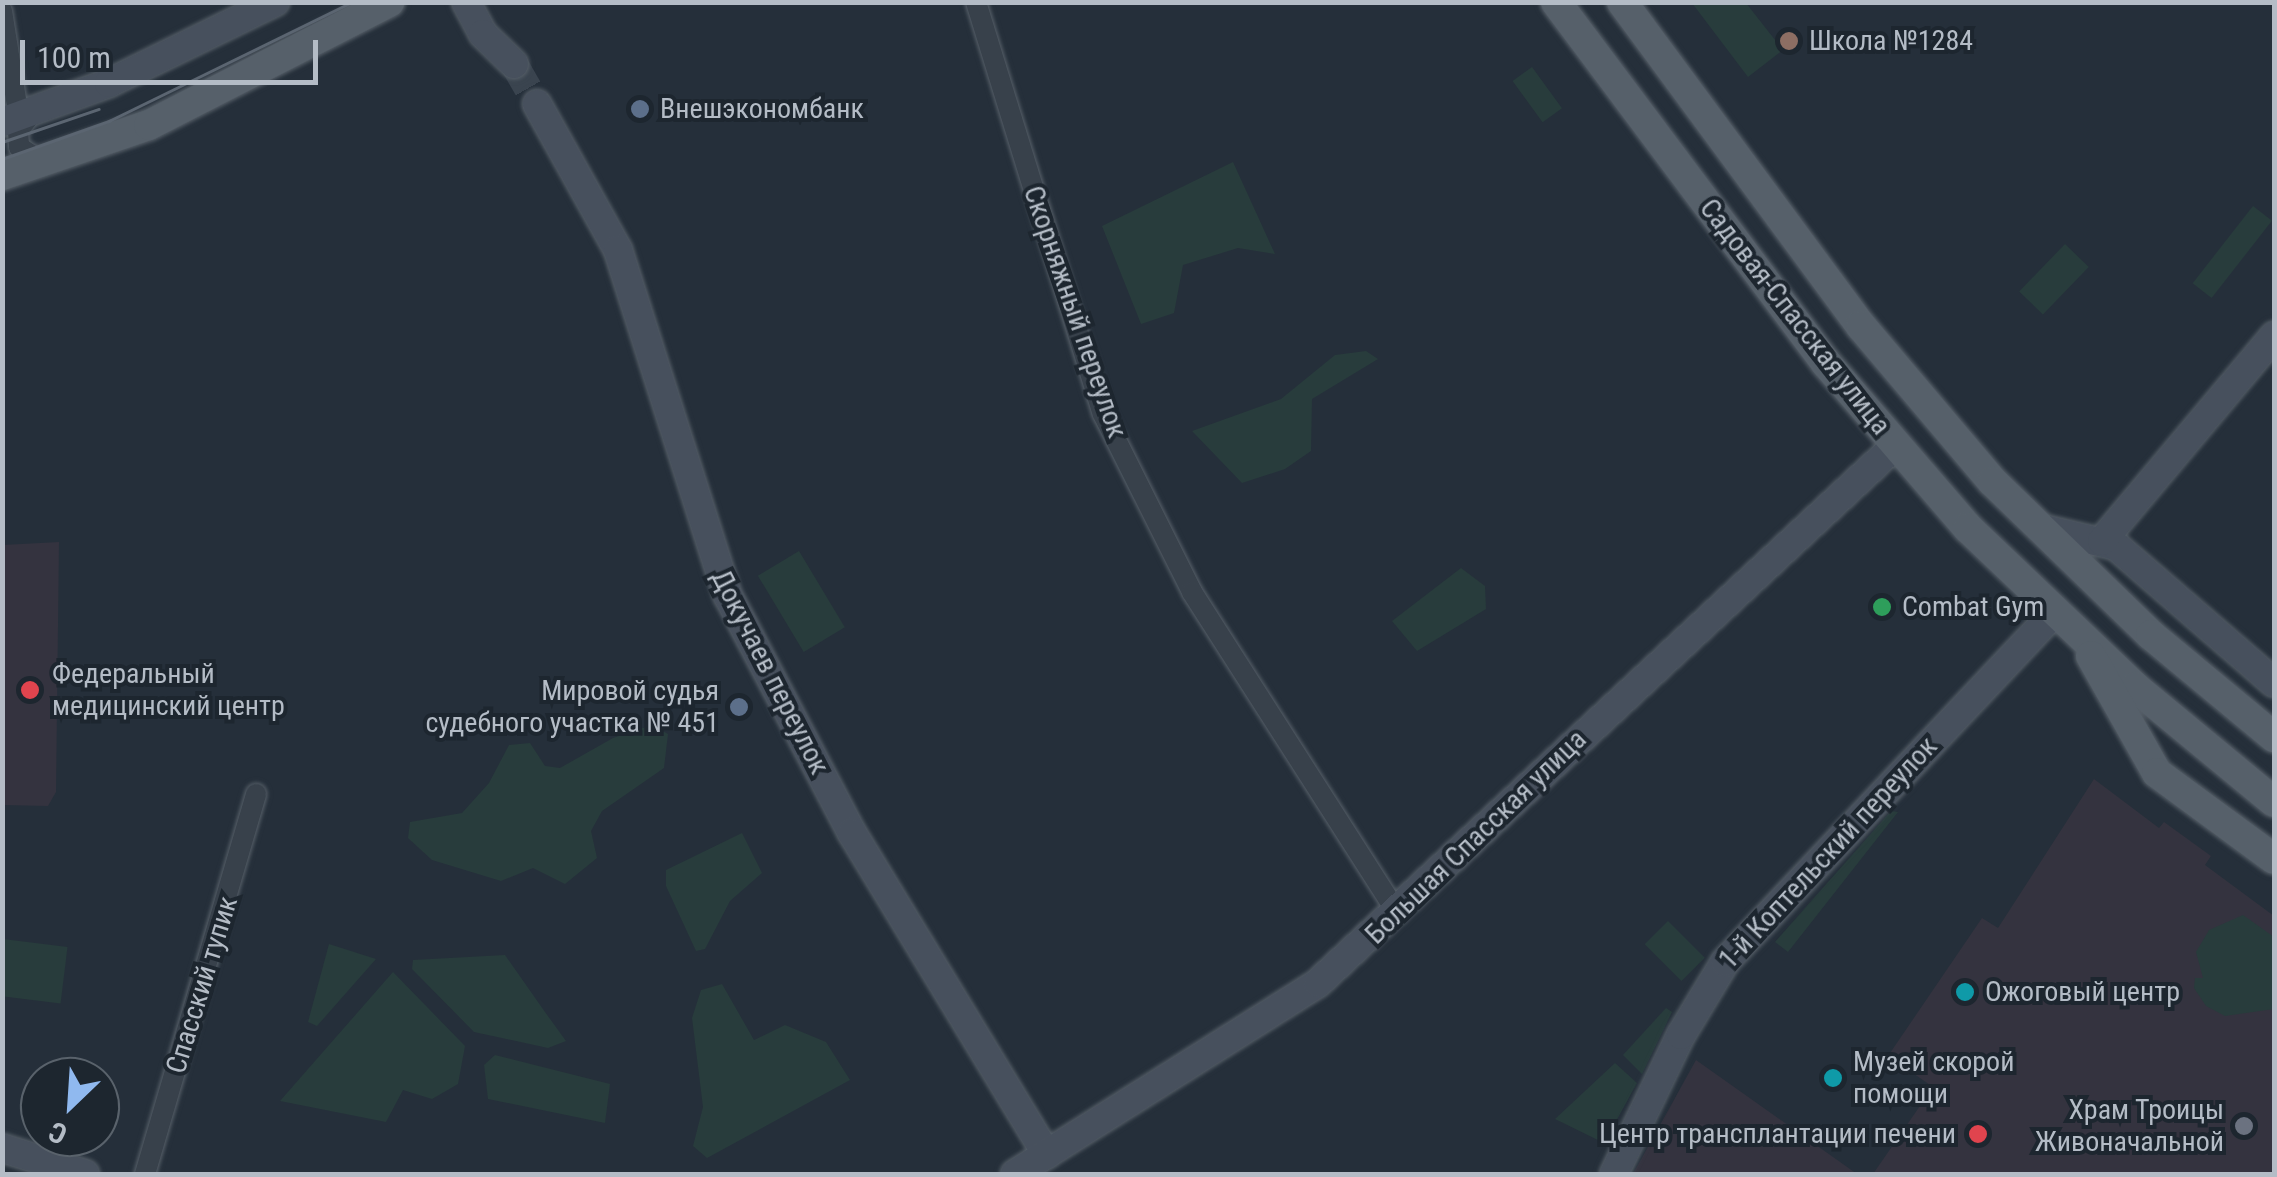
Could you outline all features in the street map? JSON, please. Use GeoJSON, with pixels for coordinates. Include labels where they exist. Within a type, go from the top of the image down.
{"type":"FeatureCollection","features":[{"type":"Feature","properties":{"kind":"main road","name":"Садовая-Спасская улица"},"geometry":{"type":"LineString","coordinates":[[1556,2],[1896,446],[2054,613],[2274,802]]}},
{"type":"Feature","properties":{"kind":"main road","name":"Садовая-Спасская улица"},"geometry":{"type":"LineString","coordinates":[[1622,2],[1861,326],[2034,525],[2080,570],[2274,738]]}},
{"type":"Feature","properties":{"kind":"main road"},"geometry":{"type":"LineString","coordinates":[[2,176],[53,162],[148,125],[378,6]]}},
{"type":"Feature","properties":{"kind":"main road"},"geometry":{"type":"LineString","coordinates":[[2083,640],[2144,759],[2274,858]]}},
{"type":"Feature","properties":{"kind":"street"},"geometry":{"type":"LineString","coordinates":[[18,118],[275,2]]}},
{"type":"Feature","properties":{"kind":"street"},"geometry":{"type":"LineString","coordinates":[[466,2],[483,34],[514,64]]}},
{"type":"Feature","properties":{"kind":"street","name":"Скорняжный переулок"},"geometry":{"type":"LineString","coordinates":[[976,2],[1103,414],[1192,592],[1397,913]]}},
{"type":"Feature","properties":{"kind":"street"},"geometry":{"type":"LineString","coordinates":[[2,11],[19,147],[29,159],[53,162]]}},
{"type":"Feature","properties":{"kind":"street","name":"Докучаев переулок"},"geometry":{"type":"LineString","coordinates":[[537,104],[606,222],[728,596],[852,833],[1047,1155]]}},
{"type":"Feature","properties":{"kind":"street"},"geometry":{"type":"LineString","coordinates":[[2102,541],[2274,336]]}},
{"type":"Feature","properties":{"kind":"street","name":"Большая Спасская улица"},"geometry":{"type":"LineString","coordinates":[[1015,1174],[1286,1006],[1397,913],[1896,446]]}},
{"type":"Feature","properties":{"kind":"street"},"geometry":{"type":"LineString","coordinates":[[2034,525],[2056,537],[2102,541],[2125,552],[2274,683]]}},
{"type":"Feature","properties":{"kind":"street","name":"1-й Коптельский переулок"},"geometry":{"type":"LineString","coordinates":[[1614,1174],[1681,1035],[1725,962],[2054,613]]}},
{"type":"Feature","properties":{"kind":"street","name":"Спасский тупик"},"geometry":{"type":"LineString","coordinates":[[145,1174],[256,794]]}},
{"type":"Feature","properties":{"kind":"street"},"geometry":{"type":"LineString","coordinates":[[2,1148],[85,1174]]}},
{"type":"Feature","properties":{"kind":"shaded area","name":"Федеральный медицинский центр"},"geometry":{"type":"Polygon","coordinates":[[[59,542],[56,792],[48,806],[3,805],[3,545],[59,542]]]}},
{"type":"Feature","properties":{"kind":"shaded area"},"geometry":{"type":"Polygon","coordinates":[[[2094,779],[2159,828],[2164,822],[2211,856],[2205,865],[2274,916],[2274,1174],[1873,1174],[1933,1087],[1888,1056],[1982,918],[1998,928],[2094,779]]]}},
{"type":"Feature","properties":{"kind":"shaded area"},"geometry":{"type":"Polygon","coordinates":[[[1696,1060],[1857,1174],[1633,1174],[1696,1060]]]}},
{"type":"Feature","properties":{"kind":"green space"},"geometry":{"type":"Polygon","coordinates":[[[1692,3],[1746,3],[1783,50],[1748,77],[1692,3]]]}},
{"type":"Feature","properties":{"kind":"green space"},"geometry":{"type":"Polygon","coordinates":[[[1532,67],[1562,108],[1543,122],[1513,81],[1532,67]]]}},
{"type":"Feature","properties":{"kind":"green space"},"geometry":{"type":"Polygon","coordinates":[[[1233,162],[1275,254],[1238,248],[1183,265],[1174,313],[1141,324],[1102,226],[1233,162]]]}},
{"type":"Feature","properties":{"kind":"green space"},"geometry":{"type":"Polygon","coordinates":[[[2253,206],[2272,221],[2212,298],[2193,283],[2253,206]]]}},
{"type":"Feature","properties":{"kind":"green space"},"geometry":{"type":"Polygon","coordinates":[[[2065,244],[2089,267],[2043,314],[2019,291],[2065,244]]]}},
{"type":"Feature","properties":{"kind":"green space"},"geometry":{"type":"Polygon","coordinates":[[[1366,351],[1378,359],[1312,399],[1311,451],[1285,469],[1242,483],[1192,431],[1281,399],[1335,355],[1366,351]]]}},
{"type":"Feature","properties":{"kind":"green space"},"geometry":{"type":"Polygon","coordinates":[[[799,551],[845,627],[804,652],[758,576],[799,551]]]}},
{"type":"Feature","properties":{"kind":"green space"},"geometry":{"type":"Polygon","coordinates":[[[1461,568],[1485,586],[1486,609],[1417,651],[1392,621],[1461,568]]]}},
{"type":"Feature","properties":{"kind":"green space"},"geometry":{"type":"Polygon","coordinates":[[[652,725],[668,734],[664,768],[602,811],[591,831],[597,858],[565,884],[533,868],[501,881],[432,860],[408,838],[410,822],[462,813],[489,783],[509,745],[530,743],[545,766],[560,768],[613,738],[652,725]]]}},
{"type":"Feature","properties":{"kind":"green space"},"geometry":{"type":"Polygon","coordinates":[[[1891,811],[1898,812],[1788,952],[1775,942],[1891,811]]]}},
{"type":"Feature","properties":{"kind":"green space"},"geometry":{"type":"Polygon","coordinates":[[[742,833],[762,873],[730,901],[705,949],[696,951],[666,886],[666,870],[742,833]]]}},
{"type":"Feature","properties":{"kind":"green space"},"geometry":{"type":"Polygon","coordinates":[[[2243,915],[2274,937],[2274,1009],[2225,1016],[2206,1006],[2194,988],[2195,978],[2203,978],[2196,952],[2209,930],[2243,915]]]}},
{"type":"Feature","properties":{"kind":"green space"},"geometry":{"type":"Polygon","coordinates":[[[1668,921],[1705,958],[1681,981],[1645,944],[1668,921]]]}},
{"type":"Feature","properties":{"kind":"green space"},"geometry":{"type":"Polygon","coordinates":[[[3,939],[68,947],[61,1003],[2,996],[3,939]]]}},
{"type":"Feature","properties":{"kind":"green space"},"geometry":{"type":"Polygon","coordinates":[[[329,944],[376,959],[317,1026],[308,1022],[329,944]]]}},
{"type":"Feature","properties":{"kind":"green space"},"geometry":{"type":"Polygon","coordinates":[[[505,955],[566,1041],[548,1048],[474,1032],[412,969],[413,960],[505,955]]]}},
{"type":"Feature","properties":{"kind":"green space"},"geometry":{"type":"Polygon","coordinates":[[[393,972],[465,1046],[458,1084],[432,1099],[403,1090],[386,1122],[280,1101],[393,972]]]}},
{"type":"Feature","properties":{"kind":"green space"},"geometry":{"type":"Polygon","coordinates":[[[722,984],[754,1040],[785,1025],[826,1042],[850,1080],[707,1158],[693,1146],[703,1107],[692,1018],[701,990],[722,984]]]}},
{"type":"Feature","properties":{"kind":"green space"},"geometry":{"type":"Polygon","coordinates":[[[1666,1008],[1672,1012],[1642,1074],[1623,1055],[1666,1008]]]}},
{"type":"Feature","properties":{"kind":"green space"},"geometry":{"type":"Polygon","coordinates":[[[495,1055],[610,1084],[605,1123],[488,1099],[484,1065],[495,1055]]]}},
{"type":"Feature","properties":{"kind":"green space"},"geometry":{"type":"Polygon","coordinates":[[[1615,1063],[1637,1083],[1604,1143],[1555,1119],[1615,1063]]]}},
{"type":"Feature","properties":{"kind":"tunnel"},"geometry":{"type":"LineString","coordinates":[[514,64],[537,104]]}},
{"type":"Feature","properties":{"kind":"tram line"},"geometry":{"type":"LineString","coordinates":[[2,159],[109,121],[352,2]]}},
{"type":"Feature","properties":{"kind":"tram line"},"geometry":{"type":"LineString","coordinates":[[2,142],[99,109]]}},
{"type":"Feature","properties":{"kind":"place","name":"Школа №1284"},"geometry":{"type":"Point","coordinates":[1789,41]}},
{"type":"Feature","properties":{"kind":"place","name":"Внешэкономбанк"},"geometry":{"type":"Point","coordinates":[640,109]}},
{"type":"Feature","properties":{"kind":"place","name":"Combat Gym"},"geometry":{"type":"Point","coordinates":[1882,607]}},
{"type":"Feature","properties":{"kind":"place","name":"Федеральный медицинский центр"},"geometry":{"type":"Point","coordinates":[30,690]}},
{"type":"Feature","properties":{"kind":"place","name":"Мировой судья судебного участка № 451"},"geometry":{"type":"Point","coordinates":[739,707]}},
{"type":"Feature","properties":{"kind":"place","name":"Ожоговый центр"},"geometry":{"type":"Point","coordinates":[1965,992]}},
{"type":"Feature","properties":{"kind":"place","name":"Музей скорой помощи"},"geometry":{"type":"Point","coordinates":[1833,1078]}},
{"type":"Feature","properties":{"kind":"place","name":"Храм Троицы Живоначальной"},"geometry":{"type":"Point","coordinates":[2244,1126]}},
{"type":"Feature","properties":{"kind":"place","name":"Центр трансплантации печени"},"geometry":{"type":"Point","coordinates":[1978,1134]}}]}
